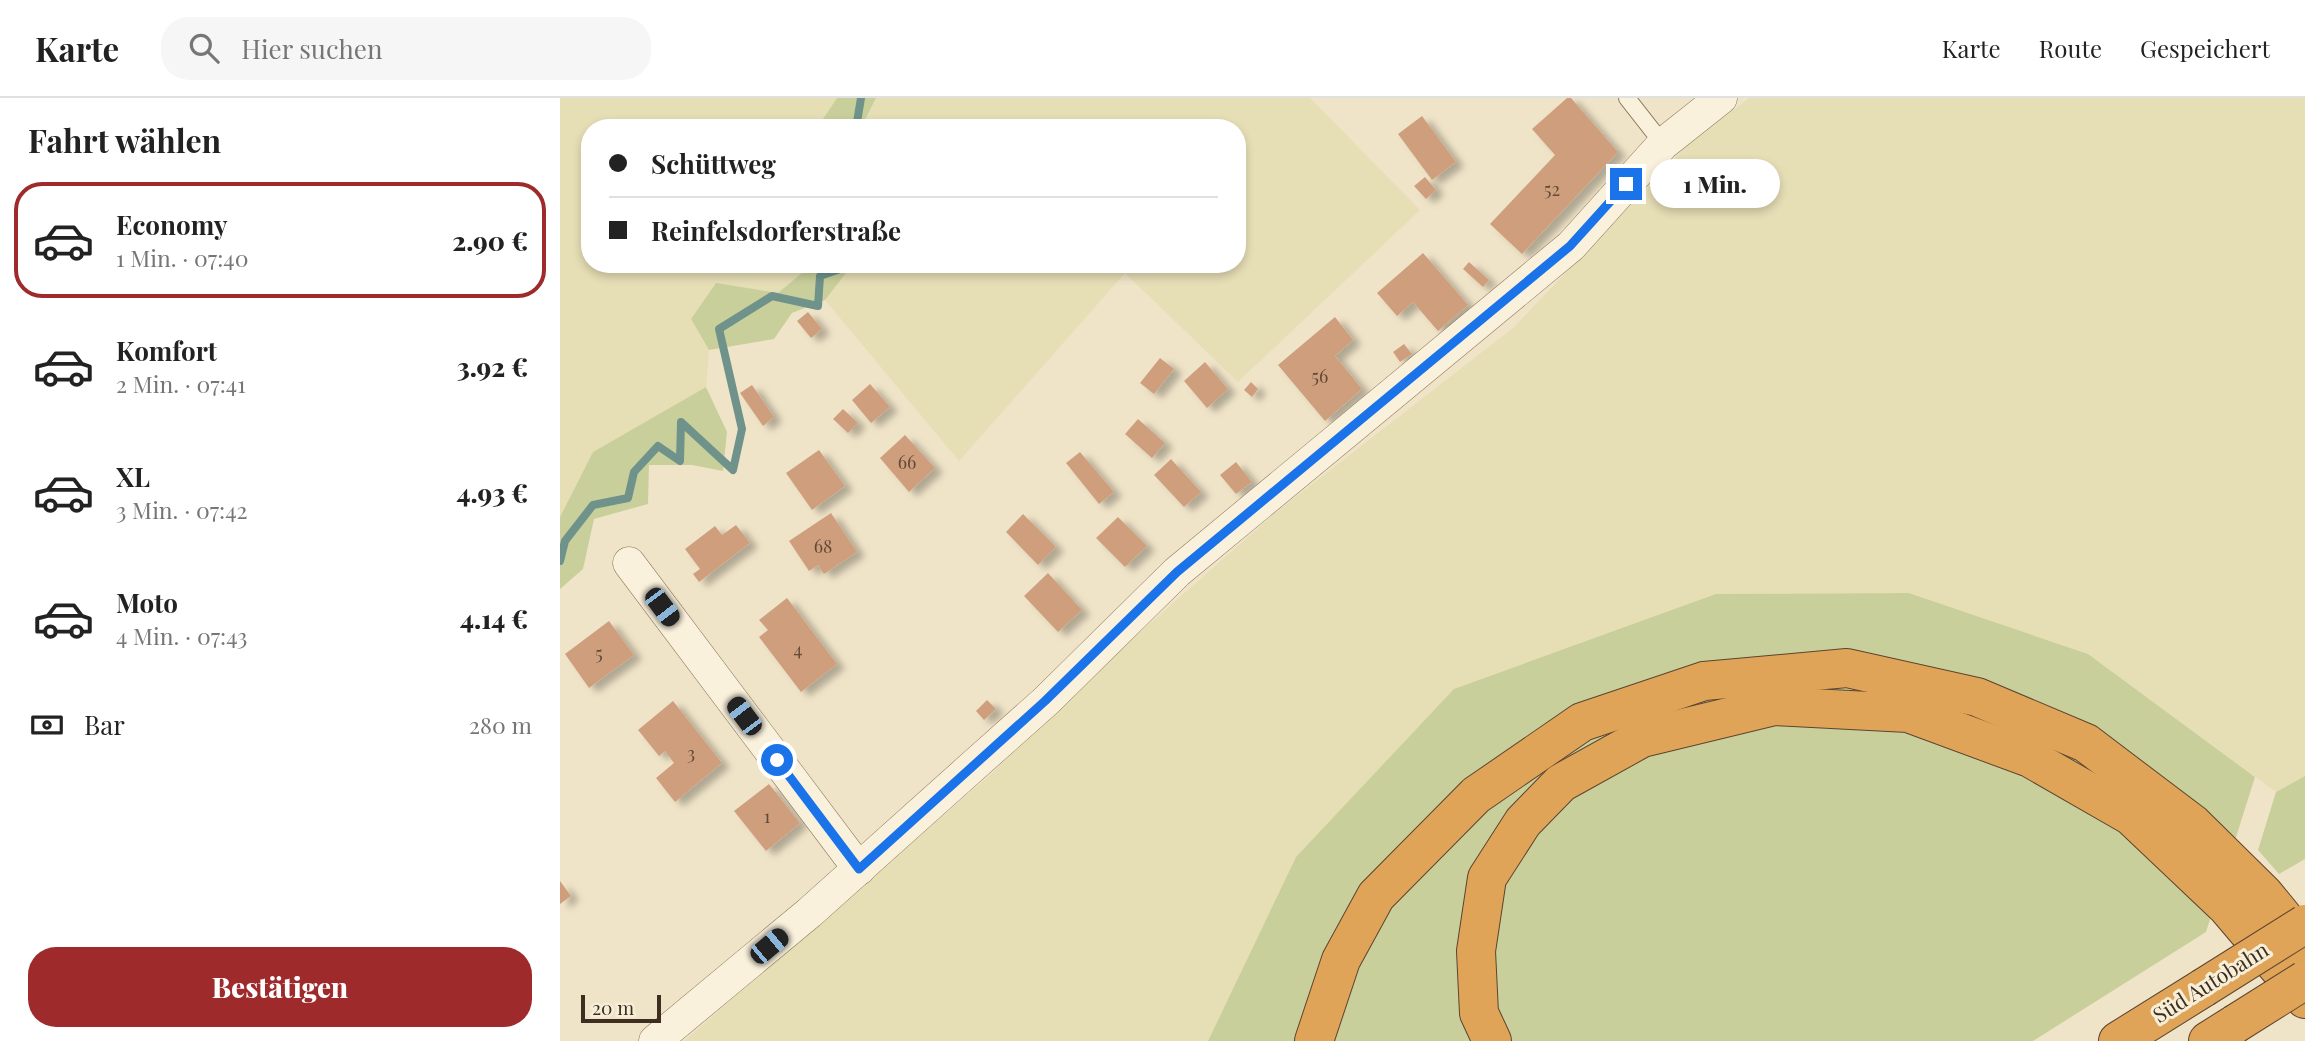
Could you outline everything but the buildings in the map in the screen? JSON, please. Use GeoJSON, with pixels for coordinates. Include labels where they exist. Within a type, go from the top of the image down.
{"type":"FeatureCollection","features":[{"type":"Feature","properties":{"kind":"highway"},"geometry":{"type":"LineString","coordinates":[[1314,1041],[1341,960],[1377,896],[1476,794],[1582,722],[1704,681],[1847,668],[1977,697],[2086,743],[2193,824],[2264,894],[2305,944]]}},
{"type":"Feature","properties":{"kind":"highway"},"geometry":{"type":"LineString","coordinates":[[1492,1041],[1479,1013],[1476,951],[1487,878],[1523,822],[1561,783],[1642,738],[1774,706],[1908,712],[2030,758],[2131,816],[2227,907],[2305,999]]}},
{"type":"Feature","properties":{"kind":"highway","name":"Süd Autobahn"},"geometry":{"type":"LineString","coordinates":[[2118,1041],[2305,924]]}},
{"type":"Feature","properties":{"kind":"highway"},"geometry":{"type":"LineString","coordinates":[[2222,1033],[2305,980]]}},
{"type":"Feature","properties":{"kind":"street"},"geometry":{"type":"LineString","coordinates":[[655,1041],[859,869],[1045,701],[1177,572],[1570,246],[1663,144],[1721,98]]}},
{"type":"Feature","properties":{"kind":"street"},"geometry":{"type":"LineString","coordinates":[[629,563],[859,869]]}},
{"type":"Feature","properties":{"kind":"lane"},"geometry":{"type":"LineString","coordinates":[[1627,98],[1663,144]]}},
{"type":"Feature","properties":{"kind":"shaded area"},"geometry":{"type":"Polygon","coordinates":[[[560,98],[837,98],[823,119],[581,119],[581,273],[802,273],[778,293],[691,319],[709,350],[706,387],[593,452],[560,517],[560,98]]]}},
{"type":"Feature","properties":{"kind":"shaded area"},"geometry":{"type":"Polygon","coordinates":[[[876,98],[1310,98],[1420,210],[1238,382],[1125,273],[1246,273],[1246,119],[866,119],[876,98]]]}},
{"type":"Feature","properties":{"kind":"shaded area"},"geometry":{"type":"Polygon","coordinates":[[[1749,98],[2305,98],[2305,776],[2276,792],[2088,654],[1910,593],[1716,594],[1296,857],[1208,1041],[684,1041],[990,775],[1111,658],[1275,513],[1513,328],[1684,149],[1749,98]]]}},
{"type":"Feature","properties":{"kind":"shaded area"},"geometry":{"type":"Polygon","coordinates":[[[846,273],[1125,273],[959,461],[825,300],[846,273]]]}},
{"type":"Feature","properties":{"kind":"green space"},"geometry":{"type":"Polygon","coordinates":[[[837,98],[876,98],[866,119],[823,119],[837,98]]]}},
{"type":"Feature","properties":{"kind":"green space"},"geometry":{"type":"Polygon","coordinates":[[[802,273],[846,273],[825,300],[792,313],[774,339],[709,350],[691,319],[716,283],[778,293],[802,273]]]}},
{"type":"Feature","properties":{"kind":"green space"},"geometry":{"type":"Polygon","coordinates":[[[706,387],[727,432],[723,471],[692,465],[649,465],[648,504],[594,519],[583,569],[560,589],[560,517],[593,452],[706,387]]]}},
{"type":"Feature","properties":{"kind":"green space"},"geometry":{"type":"Polygon","coordinates":[[[1909,593],[2088,654],[2255,777],[2206,932],[2033,1041],[1208,1041],[1296,857],[1454,689],[1716,594],[1909,593]]]}},
{"type":"Feature","properties":{"kind":"green space"},"geometry":{"type":"Polygon","coordinates":[[[2305,776],[2305,859],[2279,874],[2258,850],[2276,792],[2305,776]]]}},
{"type":"Feature","properties":{"kind":"waterway"},"geometry":{"type":"LineString","coordinates":[[858,119],[861,98]]}},
{"type":"Feature","properties":{"kind":"waterway"},"geometry":{"type":"LineString","coordinates":[[560,561],[565,541],[593,505],[628,498],[634,472],[658,446],[680,461],[681,422],[733,470],[742,429],[719,329],[772,296],[818,306],[820,276],[829,273]]}},
{"type":"Feature","properties":{"kind":"route"},"geometry":{"type":"LineString","coordinates":[[777,760],[859,869],[1045,701],[1177,572],[1394,395],[1570,246],[1626,184]]}}]}
